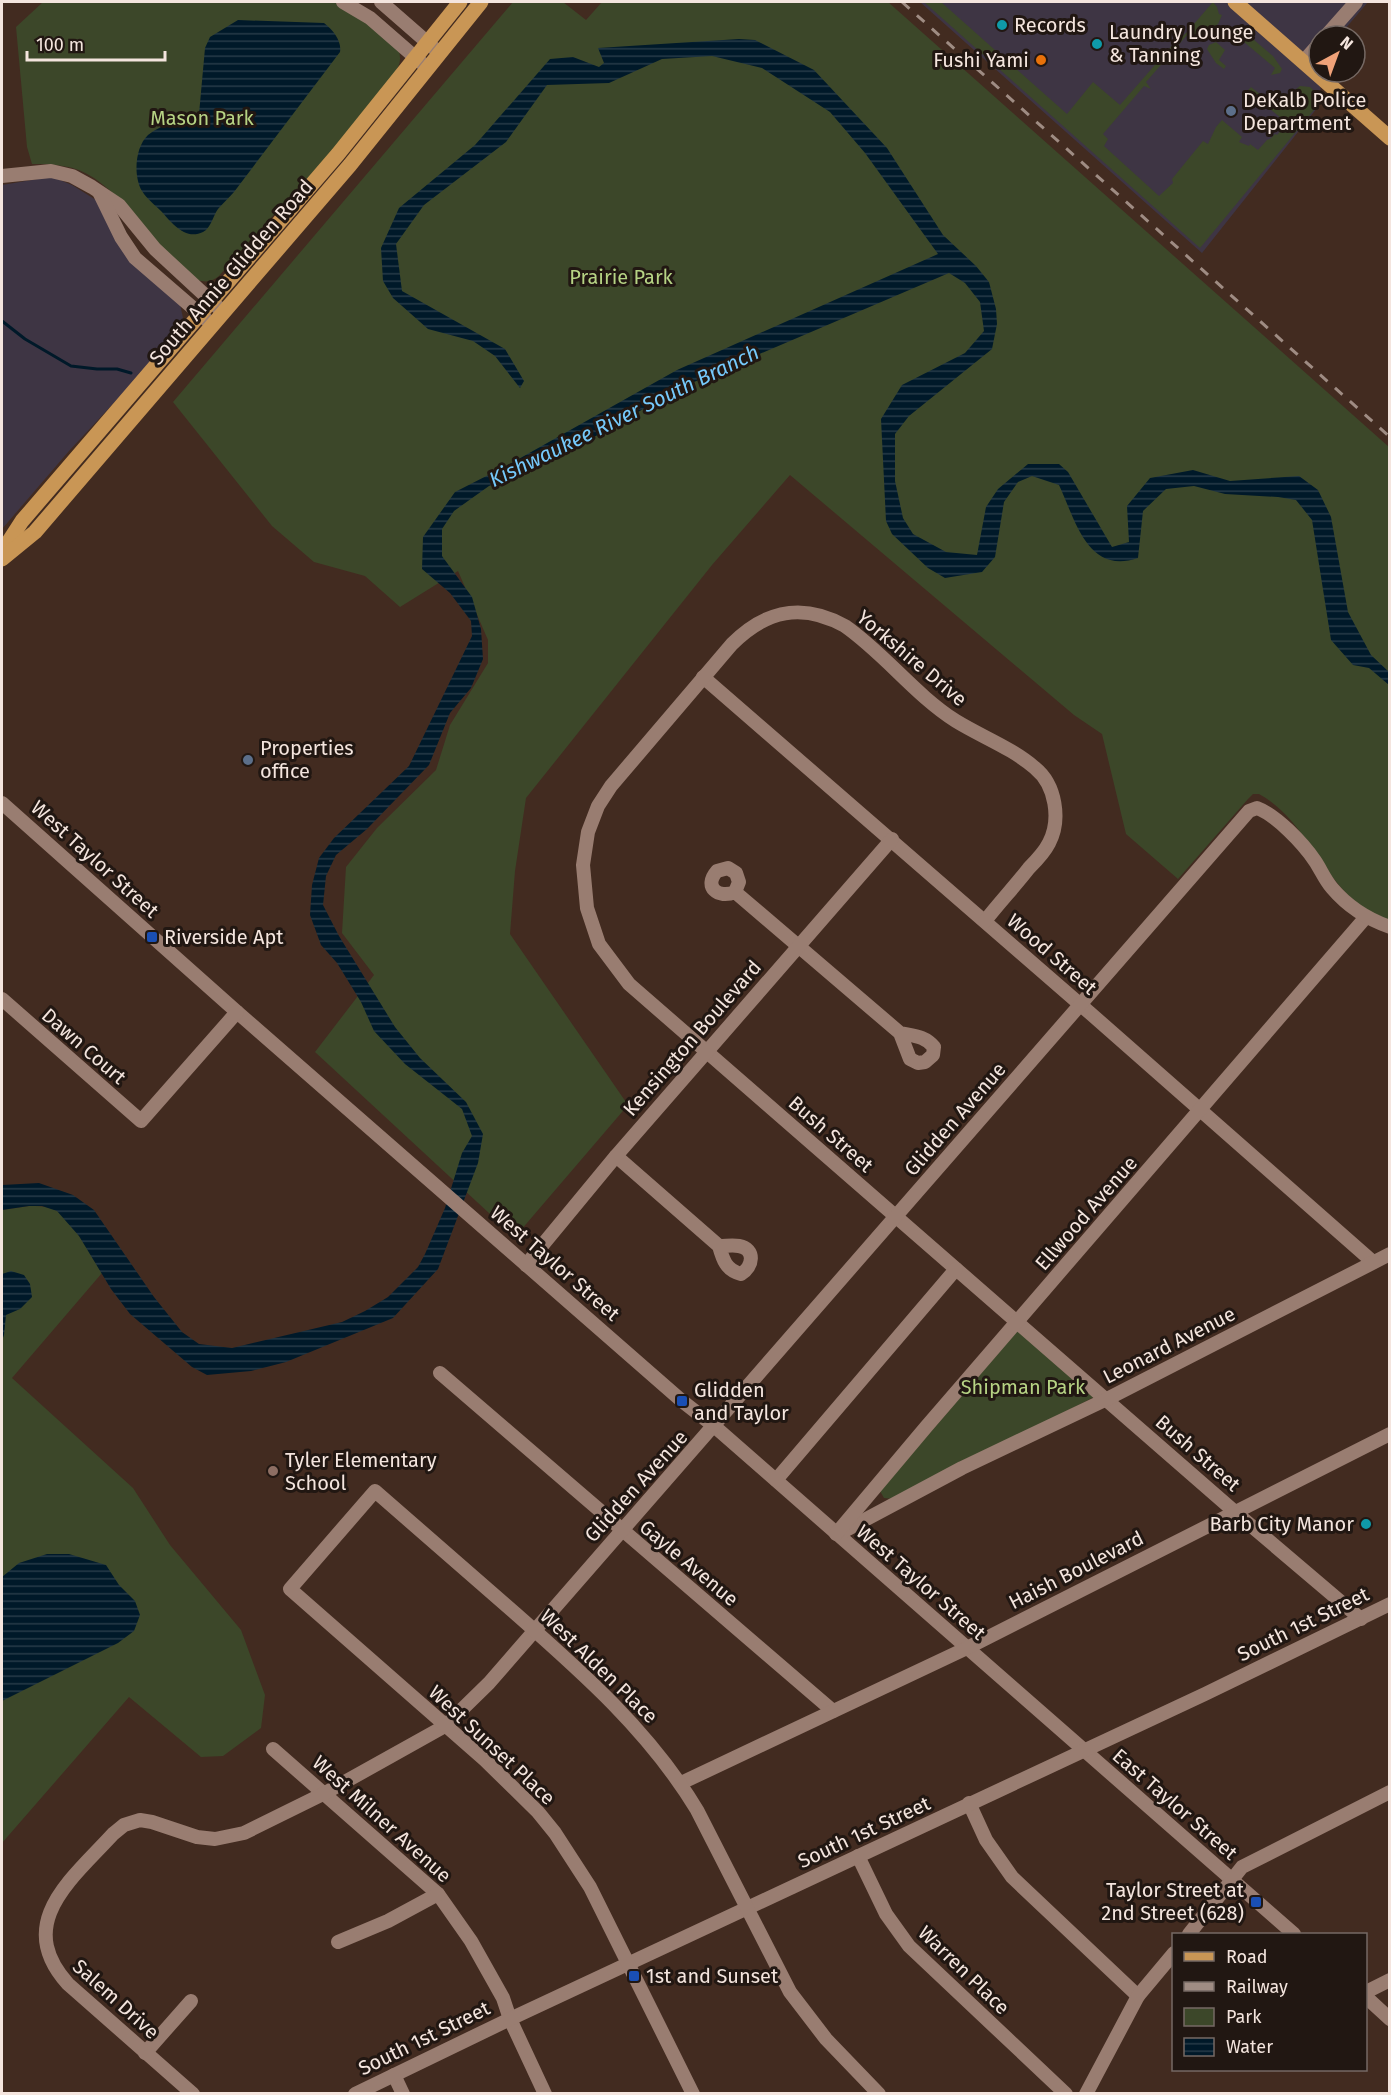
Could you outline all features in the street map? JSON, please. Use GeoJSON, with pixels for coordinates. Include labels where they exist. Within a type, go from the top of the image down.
{"type":"FeatureCollection","features":[{"type":"Feature","properties":{"kind":"main road","name":"South Annie Glidden Road"},"geometry":{"type":"LineString","coordinates":[[2,554],[22,521],[338,154],[460,2]]}},
{"type":"Feature","properties":{"kind":"main road","name":"South Annie Glidden Road"},"geometry":{"type":"LineString","coordinates":[[2,559],[35,532],[350,165],[481,2]]}},
{"type":"Feature","properties":{"kind":"main road"},"geometry":{"type":"LineString","coordinates":[[1235,2],[1389,138]]}},
{"type":"Feature","properties":{"kind":"street"},"geometry":{"type":"LineString","coordinates":[[343,2],[369,18],[428,69]]}},
{"type":"Feature","properties":{"kind":"street"},"geometry":{"type":"LineString","coordinates":[[381,2],[440,54]]}},
{"type":"Feature","properties":{"kind":"street"},"geometry":{"type":"LineString","coordinates":[[1337,24],[1356,2]]}},
{"type":"Feature","properties":{"kind":"street"},"geometry":{"type":"LineString","coordinates":[[1304,61],[1307,58]]}},
{"type":"Feature","properties":{"kind":"street"},"geometry":{"type":"LineString","coordinates":[[2,176],[51,171],[81,180],[119,205],[155,249],[224,312]]}},
{"type":"Feature","properties":{"kind":"street"},"geometry":{"type":"LineString","coordinates":[[99,192],[121,237],[135,258],[213,325]]}},
{"type":"Feature","properties":{"kind":"street","name":"Yorkshire Drive"},"geometry":{"type":"LineString","coordinates":[[704,677],[742,635],[762,620],[788,612],[814,614],[845,626],[935,706],[956,721],[1035,767],[1047,782],[1053,797],[1056,814],[1052,838],[985,921]]}},
{"type":"Feature","properties":{"kind":"street","name":"Wood Street"},"geometry":{"type":"LineString","coordinates":[[704,677],[892,839],[1373,1262]]}},
{"type":"Feature","properties":{"kind":"street","name":"Bush Street"},"geometry":{"type":"LineString","coordinates":[[704,677],[606,792],[594,815],[584,849],[583,865],[587,908],[599,944],[610,960],[629,984],[1017,1323],[1361,1619]]}},
{"type":"Feature","properties":{"kind":"street","name":"West Taylor Street"},"geometry":{"type":"LineString","coordinates":[[2,803],[526,1265],[682,1401],[714,1426],[1084,1750]]}},
{"type":"Feature","properties":{"kind":"street","name":"Glidden Avenue"},"geometry":{"type":"LineString","coordinates":[[66,1887],[113,1834],[124,1825],[137,1821],[152,1821],[196,1837],[221,1839],[244,1833],[325,1793],[445,1726],[489,1683],[535,1631],[1252,808],[1260,809],[1270,815],[1296,838],[1334,890],[1366,917]]}},
{"type":"Feature","properties":{"kind":"street","name":"Kensington Boulevard"},"geometry":{"type":"LineString","coordinates":[[526,1265],[616,1156],[892,839]]}},
{"type":"Feature","properties":{"kind":"street"},"geometry":{"type":"LineString","coordinates":[[735,892],[900,1033]]}},
{"type":"Feature","properties":{"kind":"street"},"geometry":{"type":"LineString","coordinates":[[1366,917],[1389,927]]}},
{"type":"Feature","properties":{"kind":"street","name":"Ellwood Avenue"},"geometry":{"type":"LineString","coordinates":[[836,1534],[1366,917]]}},
{"type":"Feature","properties":{"kind":"street","name":"Dawn Court"},"geometry":{"type":"LineString","coordinates":[[2,999],[141,1121],[237,1012]]}},
{"type":"Feature","properties":{"kind":"street"},"geometry":{"type":"LineString","coordinates":[[616,1156],[719,1246]]}},
{"type":"Feature","properties":{"kind":"street","name":"Leonard Avenue"},"geometry":{"type":"LineString","coordinates":[[836,1534],[962,1468],[1107,1399],[1389,1254]]}},
{"type":"Feature","properties":{"kind":"street"},"geometry":{"type":"LineString","coordinates":[[776,1480],[956,1269]]}},
{"type":"Feature","properties":{"kind":"street","name":"Gayle Avenue"},"geometry":{"type":"LineString","coordinates":[[440,1372],[833,1711]]}},
{"type":"Feature","properties":{"kind":"street","name":"Haish Boulevard"},"geometry":{"type":"LineString","coordinates":[[681,1783],[967,1648],[1389,1434]]}},
{"type":"Feature","properties":{"kind":"street","name":"West Sunset Place"},"geometry":{"type":"LineString","coordinates":[[375,1491],[290,1589],[518,1791],[555,1833],[590,1887],[693,2094]]}},
{"type":"Feature","properties":{"kind":"street","name":"West Alden Place"},"geometry":{"type":"LineString","coordinates":[[375,1491],[535,1631],[632,1722],[681,1783],[712,1837],[782,1980],[826,2040],[879,2094]]}},
{"type":"Feature","properties":{"kind":"street","name":"South 1st Street"},"geometry":{"type":"LineString","coordinates":[[355,2094],[1389,1604]]}},
{"type":"Feature","properties":{"kind":"street","name":"West Milner Avenue"},"geometry":{"type":"LineString","coordinates":[[273,1749],[438,1894],[471,1941],[503,1998],[510,2019],[545,2094]]}},
{"type":"Feature","properties":{"kind":"street","name":"East Taylor Street"},"geometry":{"type":"LineString","coordinates":[[1084,1750],[1292,1933]]}},
{"type":"Feature","properties":{"kind":"street"},"geometry":{"type":"LineString","coordinates":[[1190,1933],[1242,1867],[1389,1792]]}},
{"type":"Feature","properties":{"kind":"street"},"geometry":{"type":"LineString","coordinates":[[969,1803],[986,1840],[1012,1877],[1138,1996]]}},
{"type":"Feature","properties":{"kind":"street","name":"Warren Place"},"geometry":{"type":"LineString","coordinates":[[858,1856],[886,1914],[909,1946],[1066,2094]]}},
{"type":"Feature","properties":{"kind":"street","name":"Salem Drive"},"geometry":{"type":"LineString","coordinates":[[66,1887],[49,1912],[45,1928],[45,1941],[52,1964],[68,1984],[193,2094]]}},
{"type":"Feature","properties":{"kind":"street"},"geometry":{"type":"LineString","coordinates":[[339,1942],[388,1921],[438,1894]]}},
{"type":"Feature","properties":{"kind":"street"},"geometry":{"type":"LineString","coordinates":[[1086,2094],[1138,1996],[1172,1954]]}},
{"type":"Feature","properties":{"kind":"street"},"geometry":{"type":"LineString","coordinates":[[1367,1991],[1389,1980]]}},
{"type":"Feature","properties":{"kind":"street"},"geometry":{"type":"LineString","coordinates":[[1367,1999],[1389,2019]]}},
{"type":"Feature","properties":{"kind":"street"},"geometry":{"type":"LineString","coordinates":[[145,2052],[191,2001]]}},
{"type":"Feature","properties":{"kind":"street"},"geometry":{"type":"LineString","coordinates":[[394,2075],[403,2094]]}},
{"type":"Feature","properties":{"kind":"shaded area"},"geometry":{"type":"Polygon","coordinates":[[[920,2],[1368,2],[1349,24],[1307,24],[1307,84],[1320,84],[1321,103],[1202,253],[920,2]]]}},
{"type":"Feature","properties":{"kind":"shaded area"},"geometry":{"type":"Polygon","coordinates":[[[55,178],[72,185],[96,200],[180,304],[183,318],[176,334],[69,451],[2,529],[2,185],[55,178]]]}},
{"type":"Feature","properties":{"kind":"green space","name":"Mason Park"},"geometry":{"type":"Polygon","coordinates":[[[43,2],[334,2],[360,16],[399,50],[400,63],[385,87],[342,139],[219,276],[209,281],[201,281],[181,268],[123,203],[94,178],[72,168],[32,164],[27,147],[16,27],[43,2]]]}},
{"type":"Feature","properties":{"kind":"green space","name":"Prairie Park"},"geometry":{"type":"Polygon","coordinates":[[[513,2],[563,2],[586,20],[602,2],[888,2],[1389,447],[1389,921],[1367,909],[1347,894],[1286,815],[1259,794],[1253,794],[1248,799],[1178,879],[1126,834],[1102,734],[1074,715],[790,475],[712,565],[526,798],[515,871],[510,934],[628,1105],[515,1237],[315,1052],[374,975],[342,933],[346,867],[377,828],[436,770],[450,725],[488,663],[488,640],[458,571],[400,607],[365,576],[314,562],[272,526],[173,402],[513,2]]]}},
{"type":"Feature","properties":{"kind":"green space"},"geometry":{"type":"Polygon","coordinates":[[[924,2],[941,2],[1067,114],[1093,82],[1120,105],[1213,2],[1219,14],[1222,15],[1218,24],[1198,40],[1188,34],[1146,82],[1151,89],[1144,86],[1103,134],[1108,139],[1104,146],[1159,196],[1173,183],[1172,179],[1203,141],[1208,144],[1222,120],[1242,137],[1239,142],[1249,146],[1250,144],[1258,150],[1267,140],[1277,135],[1287,123],[1270,109],[1300,86],[1310,87],[1323,99],[1200,248],[924,2]]]}},
{"type":"Feature","properties":{"kind":"green space"},"geometry":{"type":"Polygon","coordinates":[[[1237,28],[1273,56],[1282,69],[1280,73],[1271,75],[1275,68],[1238,37],[1233,42],[1230,40],[1229,36],[1237,28]]]}},
{"type":"Feature","properties":{"kind":"green space"},"geometry":{"type":"Polygon","coordinates":[[[1216,42],[1225,50],[1219,60],[1226,66],[1224,69],[1216,63],[1207,49],[1209,45],[1216,42]]]}},
{"type":"Feature","properties":{"kind":"green space"},"geometry":{"type":"Polygon","coordinates":[[[1251,87],[1266,99],[1259,107],[1255,107],[1243,96],[1251,87]]]}},
{"type":"Feature","properties":{"kind":"green space"},"geometry":{"type":"Polygon","coordinates":[[[29,1206],[50,1208],[63,1216],[81,1239],[102,1273],[12,1378],[133,1488],[170,1545],[241,1630],[265,1695],[261,1728],[223,1756],[201,1757],[129,1697],[2,1843],[2,1210],[29,1206]]]}},
{"type":"Feature","properties":{"kind":"green space","name":"Shipman Park"},"geometry":{"type":"Polygon","coordinates":[[[1018,1330],[1096,1396],[895,1499],[884,1498],[880,1491],[1018,1330]]]}},
{"type":"Feature","properties":{"kind":"water"},"geometry":{"type":"Polygon","coordinates":[[[238,20],[324,23],[336,36],[340,44],[340,52],[234,192],[218,209],[208,228],[203,232],[190,234],[174,225],[142,191],[137,178],[138,154],[144,140],[154,131],[199,114],[205,48],[210,37],[238,20]]]}},
{"type":"Feature","properties":{"kind":"water","name":"Kishwaukee River South Branch"},"geometry":{"type":"Polygon","coordinates":[[[739,39],[755,40],[814,70],[887,148],[943,235],[976,266],[989,282],[996,309],[997,324],[992,349],[909,416],[895,434],[895,481],[903,518],[913,534],[946,552],[977,555],[986,507],[998,489],[1028,464],[1059,464],[1068,472],[1112,547],[1129,542],[1127,506],[1150,478],[1193,470],[1230,481],[1299,476],[1318,490],[1331,517],[1348,612],[1371,655],[1389,672],[1389,685],[1369,668],[1353,665],[1331,640],[1312,520],[1296,500],[1225,494],[1194,486],[1166,489],[1143,511],[1138,558],[1121,561],[1107,559],[1086,542],[1059,485],[1032,476],[1018,482],[1004,502],[995,557],[982,572],[945,578],[928,568],[892,534],[886,521],[881,419],[902,385],[965,353],[984,331],[980,302],[965,283],[949,273],[680,388],[559,457],[489,486],[454,511],[442,529],[442,556],[472,597],[481,629],[483,659],[471,688],[450,713],[429,765],[367,829],[336,855],[326,876],[323,905],[339,936],[395,1027],[420,1058],[466,1102],[483,1134],[478,1163],[438,1269],[393,1318],[286,1362],[251,1371],[207,1375],[192,1367],[130,1314],[111,1289],[79,1236],[57,1211],[42,1206],[2,1210],[2,1185],[39,1183],[73,1195],[94,1210],[154,1297],[182,1332],[199,1344],[232,1348],[342,1322],[388,1297],[418,1267],[445,1208],[462,1153],[472,1136],[462,1109],[405,1064],[374,1031],[361,1002],[337,963],[321,945],[310,915],[312,885],[319,858],[334,838],[409,766],[472,636],[471,621],[450,593],[422,569],[423,537],[455,492],[677,370],[938,254],[865,153],[830,112],[762,68],[712,56],[662,59],[609,83],[547,85],[506,142],[424,205],[396,244],[402,291],[505,349],[524,381],[520,388],[495,356],[473,341],[428,329],[393,298],[383,281],[381,248],[399,208],[475,145],[550,59],[573,57],[599,67],[604,63],[598,48],[739,39]]]}},
{"type":"Feature","properties":{"kind":"water"},"geometry":{"type":"Polygon","coordinates":[[[11,1271],[24,1275],[30,1284],[32,1297],[20,1309],[6,1315],[2,1341],[2,1274],[11,1271]]]}},
{"type":"Feature","properties":{"kind":"water"},"geometry":{"type":"Polygon","coordinates":[[[47,1554],[69,1554],[106,1565],[119,1585],[135,1601],[140,1615],[134,1631],[118,1643],[2,1701],[2,1577],[19,1563],[47,1554]]]}},
{"type":"Feature","properties":{"kind":"waterway"},"geometry":{"type":"LineString","coordinates":[[2,321],[25,339],[71,366],[117,369],[131,373]]}},
{"type":"Feature","properties":{"kind":"railway"},"geometry":{"type":"LineString","coordinates":[[902,2],[1390,437]]}},
{"type":"Feature","properties":{"kind":"place","name":"Records"},"geometry":{"type":"Point","coordinates":[1002,25]}},
{"type":"Feature","properties":{"kind":"place","name":"Laundry Lounge & Tanning"},"geometry":{"type":"Point","coordinates":[1097,44]}},
{"type":"Feature","properties":{"kind":"place","name":"Fushi Yami"},"geometry":{"type":"Point","coordinates":[1041,60]}},
{"type":"Feature","properties":{"kind":"place","name":"DeKalb Police Department"},"geometry":{"type":"Point","coordinates":[1231,111]}},
{"type":"Feature","properties":{"kind":"place","name":"Properties office"},"geometry":{"type":"Point","coordinates":[248,760]}},
{"type":"Feature","properties":{"kind":"place","name":"Riverside Apt"},"geometry":{"type":"Point","coordinates":[152,937]}},
{"type":"Feature","properties":{"kind":"place","name":"Glidden and Taylor"},"geometry":{"type":"Point","coordinates":[682,1401]}},
{"type":"Feature","properties":{"kind":"place","name":"Tyler Elementary School"},"geometry":{"type":"Point","coordinates":[273,1471]}},
{"type":"Feature","properties":{"kind":"place","name":"Barb City Manor"},"geometry":{"type":"Point","coordinates":[1366,1524]}},
{"type":"Feature","properties":{"kind":"place","name":"Taylor Street at 2nd Street (628)"},"geometry":{"type":"Point","coordinates":[1256,1902]}},
{"type":"Feature","properties":{"kind":"place","name":"1st and Sunset"},"geometry":{"type":"Point","coordinates":[634,1976]}}]}
